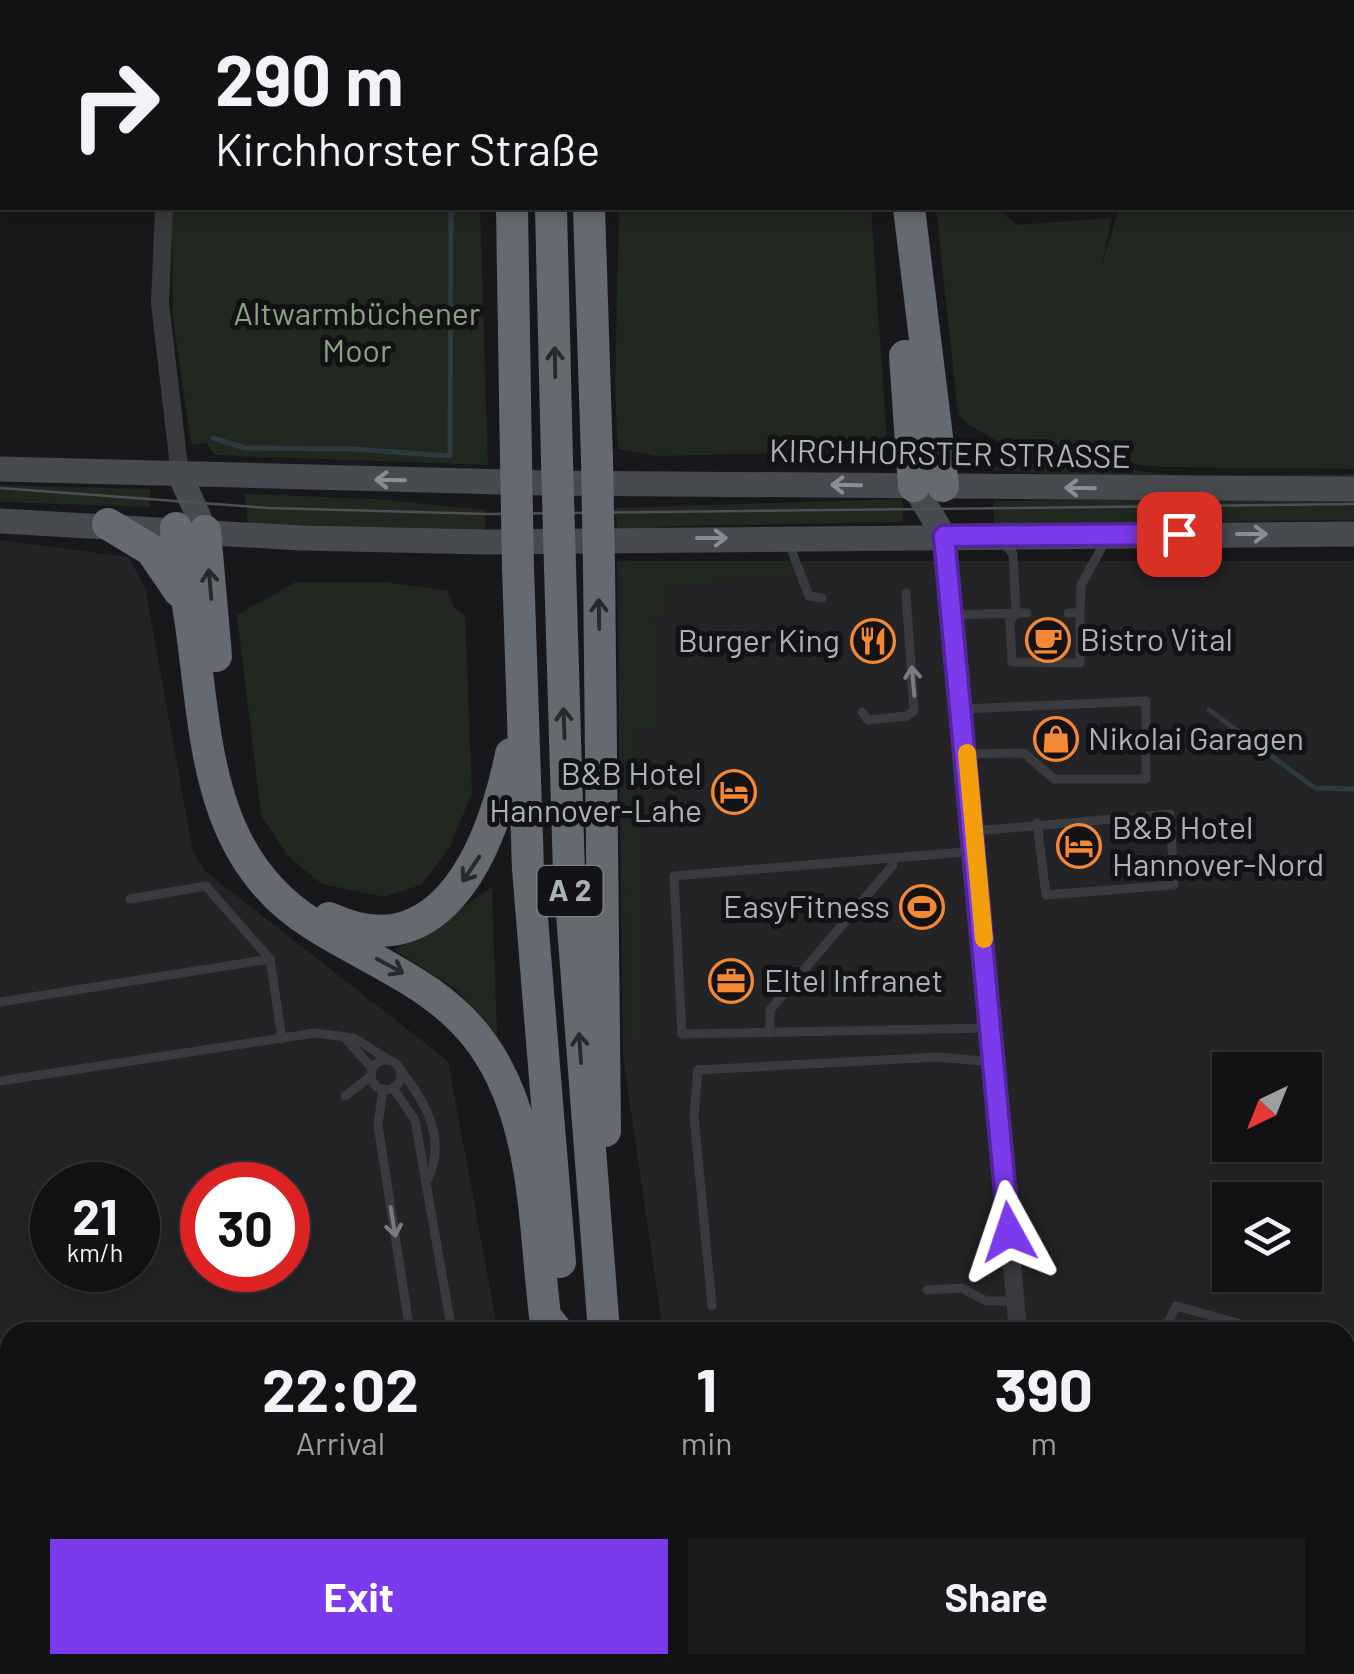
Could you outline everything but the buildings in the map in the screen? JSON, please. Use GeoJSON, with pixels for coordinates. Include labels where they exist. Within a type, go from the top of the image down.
{"type":"FeatureCollection","features":[{"type":"Feature","properties":{"kind":"highway","name":"A 2"},"geometry":{"type":"LineString","coordinates":[[512,210],[520,711],[529,888],[565,1322]]}},
{"type":"Feature","properties":{"kind":"highway","name":"A 2"},"geometry":{"type":"LineString","coordinates":[[551,210],[550,471],[557,553],[568,874],[603,1322]]}},
{"type":"Feature","properties":{"kind":"highway"},"geometry":{"type":"LineString","coordinates":[[894,210],[929,486]]}},
{"type":"Feature","properties":{"kind":"highway"},"geometry":{"type":"LineString","coordinates":[[909,210],[929,486]]}},
{"type":"Feature","properties":{"kind":"highway"},"geometry":{"type":"LineString","coordinates":[[590,213],[606,1121],[592,1215]]}},
{"type":"Feature","properties":{"kind":"highway"},"geometry":{"type":"LineString","coordinates":[[108,524],[151,550],[176,584],[190,618]]}},
{"type":"Feature","properties":{"kind":"highway"},"geometry":{"type":"LineString","coordinates":[[190,530],[190,618],[211,776],[225,821],[248,862],[310,923],[407,976],[447,1005],[482,1044],[507,1086],[522,1128],[545,1316],[550,1322]]}},
{"type":"Feature","properties":{"kind":"highway"},"geometry":{"type":"LineString","coordinates":[[190,530],[229,803],[256,856],[277,880],[317,912],[344,926],[400,928],[431,914],[455,892],[476,866],[492,831],[520,711]]}},
{"type":"Feature","properties":{"kind":"main road","name":"KIRCHHORSTER STRASSE"},"geometry":{"type":"LineString","coordinates":[[0,469],[180,474],[550,471],[929,486],[1354,489]]}},
{"type":"Feature","properties":{"kind":"main road"},"geometry":{"type":"LineString","coordinates":[[180,474],[190,530]]}},
{"type":"Feature","properties":{"kind":"main road"},"geometry":{"type":"LineString","coordinates":[[929,486],[944,536]]}},
{"type":"Feature","properties":{"kind":"main road"},"geometry":{"type":"LineString","coordinates":[[0,521],[108,524],[557,553],[786,538],[1354,534]]}},
{"type":"Feature","properties":{"kind":"street"},"geometry":{"type":"LineString","coordinates":[[164,210],[160,303],[180,474]]}},
{"type":"Feature","properties":{"kind":"street"},"geometry":{"type":"LineString","coordinates":[[944,536],[968,754],[1017,1322]]}},
{"type":"Feature","properties":{"kind":"lane"},"geometry":{"type":"LineString","coordinates":[[1022,612],[1010,621],[1012,662],[1080,663],[1080,584],[1110,535]]}},
{"type":"Feature","properties":{"kind":"lane"},"geometry":{"type":"LineString","coordinates":[[998,536],[1013,554],[1021,585],[1022,612]]}},
{"type":"Feature","properties":{"kind":"lane"},"geometry":{"type":"LineString","coordinates":[[786,538],[809,596],[822,598]]}},
{"type":"Feature","properties":{"kind":"lane"},"geometry":{"type":"LineString","coordinates":[[1067,584],[1080,584]]}},
{"type":"Feature","properties":{"kind":"lane"},"geometry":{"type":"LineString","coordinates":[[862,712],[868,720],[907,716],[914,711],[906,593]]}},
{"type":"Feature","properties":{"kind":"lane"},"geometry":{"type":"LineString","coordinates":[[952,615],[1022,612]]}},
{"type":"Feature","properties":{"kind":"lane"},"geometry":{"type":"LineString","coordinates":[[1068,613],[1080,613]]}},
{"type":"Feature","properties":{"kind":"lane"},"geometry":{"type":"LineString","coordinates":[[963,710],[1146,701],[1146,779],[1054,779],[1024,753],[968,754]]}},
{"type":"Feature","properties":{"kind":"lane"},"geometry":{"type":"LineString","coordinates":[[975,831],[1036,824],[1170,814],[1174,885],[1046,895],[1036,824]]}},
{"type":"Feature","properties":{"kind":"lane"},"geometry":{"type":"LineString","coordinates":[[977,851],[674,876],[682,1034],[991,1028]]}},
{"type":"Feature","properties":{"kind":"lane"},"geometry":{"type":"LineString","coordinates":[[770,1032],[770,1010],[893,865],[892,858]]}},
{"type":"Feature","properties":{"kind":"lane"},"geometry":{"type":"LineString","coordinates":[[130,898],[206,886],[270,959],[282,1038]]}},
{"type":"Feature","properties":{"kind":"lane"},"geometry":{"type":"LineString","coordinates":[[0,1002],[270,959]]}},
{"type":"Feature","properties":{"kind":"lane"},"geometry":{"type":"LineString","coordinates":[[0,1081],[315,1033],[354,1038],[400,1069],[431,1115],[436,1161],[428,1179]]}},
{"type":"Feature","properties":{"kind":"lane"},"geometry":{"type":"LineString","coordinates":[[346,1038],[384,1088],[408,1105],[428,1179],[450,1322]]}},
{"type":"Feature","properties":{"kind":"lane"},"geometry":{"type":"LineString","coordinates":[[712,1306],[694,1116],[698,1070],[937,1057],[994,1062]]}},
{"type":"Feature","properties":{"kind":"lane"},"geometry":{"type":"LineString","coordinates":[[389,1060],[345,1096],[399,1082],[400,1069]]}},
{"type":"Feature","properties":{"kind":"lane"},"geometry":{"type":"LineString","coordinates":[[384,1088],[378,1125],[408,1322]]}},
{"type":"Feature","properties":{"kind":"lane"},"geometry":{"type":"LineString","coordinates":[[928,1290],[962,1288],[986,1301],[1015,1301]]}},
{"type":"Feature","properties":{"kind":"lane"},"geometry":{"type":"LineString","coordinates":[[1169,1322],[1176,1306],[1234,1322]]}},
{"type":"Feature","properties":{"kind":"shaded area"},"geometry":{"type":"Polygon","coordinates":[[[0,540],[128,557],[145,587],[193,852],[205,871],[448,1061],[496,1322],[0,1322],[0,540]]]}},
{"type":"Feature","properties":{"kind":"shaded area"},"geometry":{"type":"Polygon","coordinates":[[[617,561],[1354,561],[1354,1322],[662,1322],[623,1056],[617,561]]]}},
{"type":"Feature","properties":{"kind":"green space","name":"Altwarmbüchener Moor"},"geometry":{"type":"Polygon","coordinates":[[[172,210],[480,210],[488,465],[215,455],[207,443],[191,444],[173,319],[172,210]]]}},
{"type":"Feature","properties":{"kind":"green space"},"geometry":{"type":"Polygon","coordinates":[[[619,210],[871,210],[887,441],[858,452],[656,456],[618,449],[615,393],[619,210]]]}},
{"type":"Feature","properties":{"kind":"green space"},"geometry":{"type":"Polygon","coordinates":[[[936,210],[1001,210],[1016,225],[1112,218],[1102,265],[1118,210],[1354,210],[1354,469],[1164,467],[1102,461],[1065,446],[1005,452],[996,440],[963,420],[958,414],[936,210]]]}},
{"type":"Feature","properties":{"kind":"green space"},"geometry":{"type":"Polygon","coordinates":[[[988,464],[1086,465],[1185,476],[1354,474],[1354,481],[1144,479],[987,470],[988,464]]]}},
{"type":"Feature","properties":{"kind":"green space"},"geometry":{"type":"Polygon","coordinates":[[[0,485],[150,489],[150,507],[0,502],[0,485]]]}},
{"type":"Feature","properties":{"kind":"green space"},"geometry":{"type":"Polygon","coordinates":[[[245,494],[375,499],[485,510],[486,534],[248,524],[245,494]]]}},
{"type":"Feature","properties":{"kind":"green space"},"geometry":{"type":"Polygon","coordinates":[[[1354,497],[1354,520],[994,524],[993,501],[1354,497]]]}},
{"type":"Feature","properties":{"kind":"green space"},"geometry":{"type":"Polygon","coordinates":[[[902,499],[903,522],[669,526],[618,533],[615,508],[902,499]]]}},
{"type":"Feature","properties":{"kind":"green space"},"geometry":{"type":"Polygon","coordinates":[[[784,562],[796,576],[670,586],[671,614],[654,616],[661,727],[638,729],[641,1039],[627,1039],[621,563],[784,562]]]}},
{"type":"Feature","properties":{"kind":"green space"},"geometry":{"type":"Polygon","coordinates":[[[296,582],[385,582],[448,591],[454,607],[465,615],[472,793],[449,849],[421,885],[384,897],[322,884],[288,856],[261,815],[237,615],[296,582]]]}},
{"type":"Feature","properties":{"kind":"green space"},"geometry":{"type":"Polygon","coordinates":[[[492,887],[497,1035],[455,988],[394,950],[430,931],[492,887]]]}},
{"type":"Feature","properties":{"kind":"waterway"},"geometry":{"type":"LineString","coordinates":[[213,438],[245,448],[353,449],[450,456],[451,210]]}},
{"type":"Feature","properties":{"kind":"waterway"},"geometry":{"type":"LineString","coordinates":[[1209,710],[1315,788],[1354,789]]}},
{"type":"Feature","properties":{"kind":"tram line"},"geometry":{"type":"LineString","coordinates":[[0,488],[269,508],[489,514],[1354,504]]}},
{"type":"Feature","properties":{"kind":"slow traffic"},"geometry":{"type":"LineString","coordinates":[[967,753],[984,939]]}},
{"type":"Feature","properties":{"kind":"place","name":"Bistro Vital"},"geometry":{"type":"Point","coordinates":[1048,640]}},
{"type":"Feature","properties":{"kind":"place","name":"Burger King"},"geometry":{"type":"Point","coordinates":[873,641]}},
{"type":"Feature","properties":{"kind":"place","name":"Nikolai Garagen"},"geometry":{"type":"Point","coordinates":[1056,739]}},
{"type":"Feature","properties":{"kind":"place","name":"B&B Hotel Hannover-Lahe"},"geometry":{"type":"Point","coordinates":[734,792]}},
{"type":"Feature","properties":{"kind":"place","name":"B&B Hotel Hannover-Nord"},"geometry":{"type":"Point","coordinates":[1079,846]}},
{"type":"Feature","properties":{"kind":"place","name":"EasyFitness"},"geometry":{"type":"Point","coordinates":[922,907]}},
{"type":"Feature","properties":{"kind":"place","name":"Eltel Infranet"},"geometry":{"type":"Point","coordinates":[731,981]}},
{"type":"Feature","properties":{"kind":"route"},"geometry":{"type":"LineString","coordinates":[[1009,1232],[975,831],[944,536],[1179,534]]}}]}
